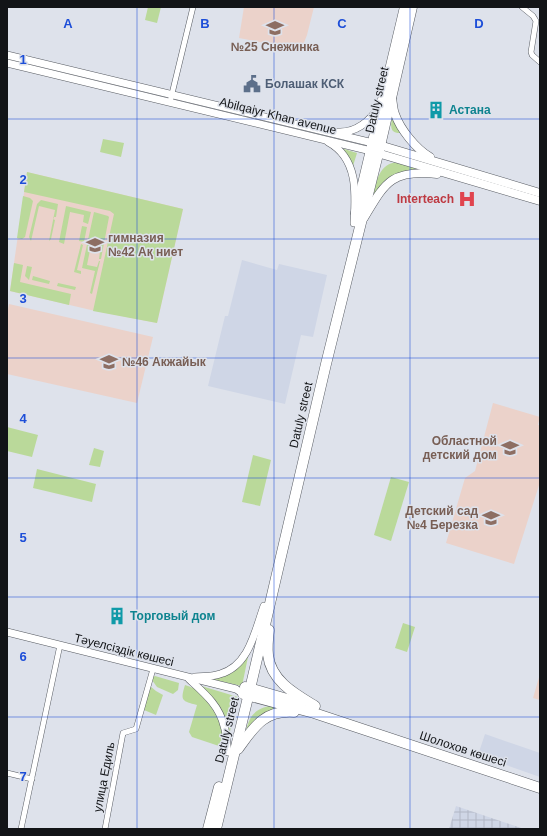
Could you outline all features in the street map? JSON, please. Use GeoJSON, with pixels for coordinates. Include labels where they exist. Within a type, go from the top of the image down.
{"type":"FeatureCollection","features":[{"type":"Feature","properties":{"kind":"highway","name":"Datuly street"},"geometry":{"type":"LineString","coordinates":[[376,148],[383,101],[405,7]]}},
{"type":"Feature","properties":{"kind":"highway","name":"Datuly street"},"geometry":{"type":"LineString","coordinates":[[216,829],[244,691],[267,607],[326,364],[357,224],[376,148],[392,95],[412,7]]}},
{"type":"Feature","properties":{"kind":"highway"},"geometry":{"type":"LineString","coordinates":[[267,607],[268,654],[275,675],[284,686],[314,710]]}},
{"type":"Feature","properties":{"kind":"highway"},"geometry":{"type":"LineString","coordinates":[[244,691],[314,710]]}},
{"type":"Feature","properties":{"kind":"highway"},"geometry":{"type":"LineString","coordinates":[[231,753],[255,726],[266,717],[272,714],[287,711],[314,710]]}},
{"type":"Feature","properties":{"kind":"highway","name":"Шолохов көшесі"},"geometry":{"type":"LineString","coordinates":[[314,710],[364,722],[540,782]]}},
{"type":"Feature","properties":{"kind":"highway","name":"Шолохов көшесі"},"geometry":{"type":"LineString","coordinates":[[314,710],[351,725],[540,788]]}},
{"type":"Feature","properties":{"kind":"highway","name":"Datuly street"},"geometry":{"type":"LineString","coordinates":[[208,829],[231,753]]}},
{"type":"Feature","properties":{"kind":"main road","name":"Abilqaiyr Khan avenue"},"geometry":{"type":"LineString","coordinates":[[7,55],[170,99]]}},
{"type":"Feature","properties":{"kind":"main road","name":"Abilqaiyr Khan avenue"},"geometry":{"type":"LineString","coordinates":[[7,63],[170,99],[441,163],[540,193]]}},
{"type":"Feature","properties":{"kind":"main road"},"geometry":{"type":"LineString","coordinates":[[392,95],[394,113],[404,131],[422,152],[441,163]]}},
{"type":"Feature","properties":{"kind":"main road"},"geometry":{"type":"LineString","coordinates":[[319,134],[354,130],[369,120],[383,101]]}},
{"type":"Feature","properties":{"kind":"main road"},"geometry":{"type":"LineString","coordinates":[[319,134],[343,154],[351,169],[354,180],[357,224]]}},
{"type":"Feature","properties":{"kind":"main road","name":"Abilqaiyr Khan avenue"},"geometry":{"type":"LineString","coordinates":[[376,148],[459,177],[540,201]]}},
{"type":"Feature","properties":{"kind":"main road"},"geometry":{"type":"LineString","coordinates":[[357,224],[380,190],[394,179],[412,173],[434,173],[459,177]]}},
{"type":"Feature","properties":{"kind":"main road"},"geometry":{"type":"LineString","coordinates":[[187,677],[212,676],[221,674],[236,666],[248,650],[267,607]]}},
{"type":"Feature","properties":{"kind":"main road","name":"Тәуелсіздік көшесі"},"geometry":{"type":"LineString","coordinates":[[7,632],[244,691]]}},
{"type":"Feature","properties":{"kind":"main road"},"geometry":{"type":"LineString","coordinates":[[187,677],[219,710],[231,753]]}},
{"type":"Feature","properties":{"kind":"street"},"geometry":{"type":"LineString","coordinates":[[170,99],[193,7]]}},
{"type":"Feature","properties":{"kind":"street"},"geometry":{"type":"LineString","coordinates":[[522,7],[533,16],[536,22],[531,52],[532,55],[540,62]]}},
{"type":"Feature","properties":{"kind":"street"},"geometry":{"type":"LineString","coordinates":[[21,829],[60,646]]}},
{"type":"Feature","properties":{"kind":"street","name":"улица Едиль"},"geometry":{"type":"LineString","coordinates":[[104,829],[123,733],[136,729],[153,669]]}},
{"type":"Feature","properties":{"kind":"street"},"geometry":{"type":"LineString","coordinates":[[7,772],[32,778]]}},
{"type":"Feature","properties":{"kind":"shaded area","name":"№25 Снежинка"},"geometry":{"type":"Polygon","coordinates":[[[244,7],[314,7],[307,35],[301,50],[239,38],[244,7]]]}},
{"type":"Feature","properties":{"kind":"shaded area","name":"гимназия №42 Ақ ниет"},"geometry":{"type":"Polygon","coordinates":[[[27,172],[183,209],[157,323],[91,310],[10,291],[27,172]]]}},
{"type":"Feature","properties":{"kind":"shaded area"},"geometry":{"type":"Polygon","coordinates":[[[242,260],[277,270],[279,264],[327,275],[313,337],[301,335],[285,404],[208,386],[225,316],[228,316],[242,260]]]}},
{"type":"Feature","properties":{"kind":"shaded area"},"geometry":{"type":"Polygon","coordinates":[[[9,304],[153,337],[137,403],[7,374],[7,314],[9,304]]]}},
{"type":"Feature","properties":{"kind":"shaded area"},"geometry":{"type":"Polygon","coordinates":[[[493,403],[540,417],[538,425],[540,425],[540,482],[514,564],[446,543],[465,478],[475,471],[493,403]]]}},
{"type":"Feature","properties":{"kind":"shaded area"},"geometry":{"type":"Polygon","coordinates":[[[540,674],[540,700],[533,698],[540,674]]]}},
{"type":"Feature","properties":{"kind":"shaded area"},"geometry":{"type":"Polygon","coordinates":[[[485,734],[540,753],[540,777],[478,755],[485,734]]]}},
{"type":"Feature","properties":{"kind":"shaded area"},"geometry":{"type":"Polygon","coordinates":[[[456,806],[524,829],[449,829],[456,806]]]}},
{"type":"Feature","properties":{"kind":"green space"},"geometry":{"type":"Polygon","coordinates":[[[148,7],[161,7],[157,23],[145,20],[148,7]]]}},
{"type":"Feature","properties":{"kind":"green space"},"geometry":{"type":"Polygon","coordinates":[[[393,114],[401,133],[394,132],[392,130],[391,124],[393,114]]]}},
{"type":"Feature","properties":{"kind":"green space"},"geometry":{"type":"Polygon","coordinates":[[[103,139],[124,143],[121,157],[100,152],[103,139]]]}},
{"type":"Feature","properties":{"kind":"green space"},"geometry":{"type":"Polygon","coordinates":[[[341,148],[357,153],[353,166],[348,155],[341,148]]]}},
{"type":"Feature","properties":{"kind":"green space"},"geometry":{"type":"Polygon","coordinates":[[[398,162],[429,171],[412,171],[373,197],[380,174],[386,166],[398,162]]]}},
{"type":"Feature","properties":{"kind":"green space"},"geometry":{"type":"Polygon","coordinates":[[[27,172],[183,209],[157,323],[93,311],[114,214],[110,211],[24,192],[27,172]]]}},
{"type":"Feature","properties":{"kind":"green space"},"geometry":{"type":"Polygon","coordinates":[[[23,196],[30,198],[33,201],[25,237],[22,239],[17,238],[23,196]]]}},
{"type":"Feature","properties":{"kind":"green space"},"geometry":{"type":"Polygon","coordinates":[[[41,200],[58,204],[56,217],[54,217],[55,210],[39,206],[31,241],[29,237],[37,204],[41,200]]]}},
{"type":"Feature","properties":{"kind":"green space"},"geometry":{"type":"Polygon","coordinates":[[[66,206],[91,212],[88,224],[83,222],[84,215],[70,212],[64,244],[59,242],[66,206]]]}},
{"type":"Feature","properties":{"kind":"green space"},"geometry":{"type":"Polygon","coordinates":[[[94,212],[109,217],[101,259],[99,259],[100,252],[90,250],[87,265],[97,267],[100,261],[92,294],[90,293],[95,271],[82,268],[94,212]]]}},
{"type":"Feature","properties":{"kind":"green space"},"geometry":{"type":"Polygon","coordinates":[[[53,219],[55,220],[51,239],[49,241],[53,219]]]}},
{"type":"Feature","properties":{"kind":"green space"},"geometry":{"type":"Polygon","coordinates":[[[82,226],[87,227],[84,242],[79,241],[82,226]]]}},
{"type":"Feature","properties":{"kind":"green space"},"geometry":{"type":"Polygon","coordinates":[[[81,244],[83,245],[77,270],[81,271],[81,274],[74,272],[81,244]]]}},
{"type":"Feature","properties":{"kind":"green space"},"geometry":{"type":"Polygon","coordinates":[[[14,263],[23,265],[20,282],[71,294],[69,305],[10,291],[14,263]]]}},
{"type":"Feature","properties":{"kind":"green space"},"geometry":{"type":"Polygon","coordinates":[[[27,266],[32,267],[29,280],[25,276],[27,266]]]}},
{"type":"Feature","properties":{"kind":"green space"},"geometry":{"type":"Polygon","coordinates":[[[33,276],[50,281],[49,284],[32,280],[33,276]]]}},
{"type":"Feature","properties":{"kind":"green space"},"geometry":{"type":"Polygon","coordinates":[[[58,283],[76,287],[75,290],[57,286],[58,283]]]}},
{"type":"Feature","properties":{"kind":"green space"},"geometry":{"type":"Polygon","coordinates":[[[7,427],[38,435],[32,457],[7,451],[7,427]]]}},
{"type":"Feature","properties":{"kind":"green space"},"geometry":{"type":"Polygon","coordinates":[[[94,448],[104,451],[100,467],[89,465],[94,448]]]}},
{"type":"Feature","properties":{"kind":"green space"},"geometry":{"type":"Polygon","coordinates":[[[253,455],[271,460],[260,506],[242,502],[253,455]]]}},
{"type":"Feature","properties":{"kind":"green space"},"geometry":{"type":"Polygon","coordinates":[[[37,469],[96,484],[92,502],[33,488],[37,469]]]}},
{"type":"Feature","properties":{"kind":"green space"},"geometry":{"type":"Polygon","coordinates":[[[391,477],[409,482],[391,541],[374,535],[391,477]]]}},
{"type":"Feature","properties":{"kind":"green space"},"geometry":{"type":"Polygon","coordinates":[[[403,623],[415,627],[407,652],[395,648],[403,623]]]}},
{"type":"Feature","properties":{"kind":"green space"},"geometry":{"type":"Polygon","coordinates":[[[249,652],[242,686],[206,678],[213,678],[249,652]]]}},
{"type":"Feature","properties":{"kind":"green space"},"geometry":{"type":"Polygon","coordinates":[[[155,676],[179,683],[178,690],[173,694],[157,687],[152,680],[152,677],[155,676]]]}},
{"type":"Feature","properties":{"kind":"green space"},"geometry":{"type":"Polygon","coordinates":[[[185,685],[200,692],[215,711],[221,725],[223,740],[222,747],[192,737],[189,732],[197,705],[184,700],[183,694],[185,685]]]}},
{"type":"Feature","properties":{"kind":"green space"},"geometry":{"type":"Polygon","coordinates":[[[198,685],[238,697],[228,740],[227,727],[198,685]]]}},
{"type":"Feature","properties":{"kind":"green space"},"geometry":{"type":"Polygon","coordinates":[[[150,686],[163,695],[156,715],[144,710],[150,686]]]}},
{"type":"Feature","properties":{"kind":"green space"},"geometry":{"type":"Polygon","coordinates":[[[270,706],[283,710],[244,737],[249,721],[254,713],[270,706]]]}},
{"type":"Feature","properties":{"kind":"place","name":"№25 Снежинка"},"geometry":{"type":"Point","coordinates":[275,28]}},
{"type":"Feature","properties":{"kind":"place","name":"Болашак КСК"},"geometry":{"type":"Point","coordinates":[252,84]}},
{"type":"Feature","properties":{"kind":"place","name":"Астана"},"geometry":{"type":"Point","coordinates":[436,110]}},
{"type":"Feature","properties":{"kind":"place","name":"Interteach"},"geometry":{"type":"Point","coordinates":[467,199]}},
{"type":"Feature","properties":{"kind":"place","name":"гимназия №42 Ақ ниет"},"geometry":{"type":"Point","coordinates":[95,245]}},
{"type":"Feature","properties":{"kind":"place","name":"№46 Акжайык"},"geometry":{"type":"Point","coordinates":[109,362]}},
{"type":"Feature","properties":{"kind":"place","name":"Областной детский дом"},"geometry":{"type":"Point","coordinates":[510,448]}},
{"type":"Feature","properties":{"kind":"place","name":"Детский сад №4 Березка"},"geometry":{"type":"Point","coordinates":[491,518]}},
{"type":"Feature","properties":{"kind":"place","name":"Торговый дом"},"geometry":{"type":"Point","coordinates":[117,616]}}]}
